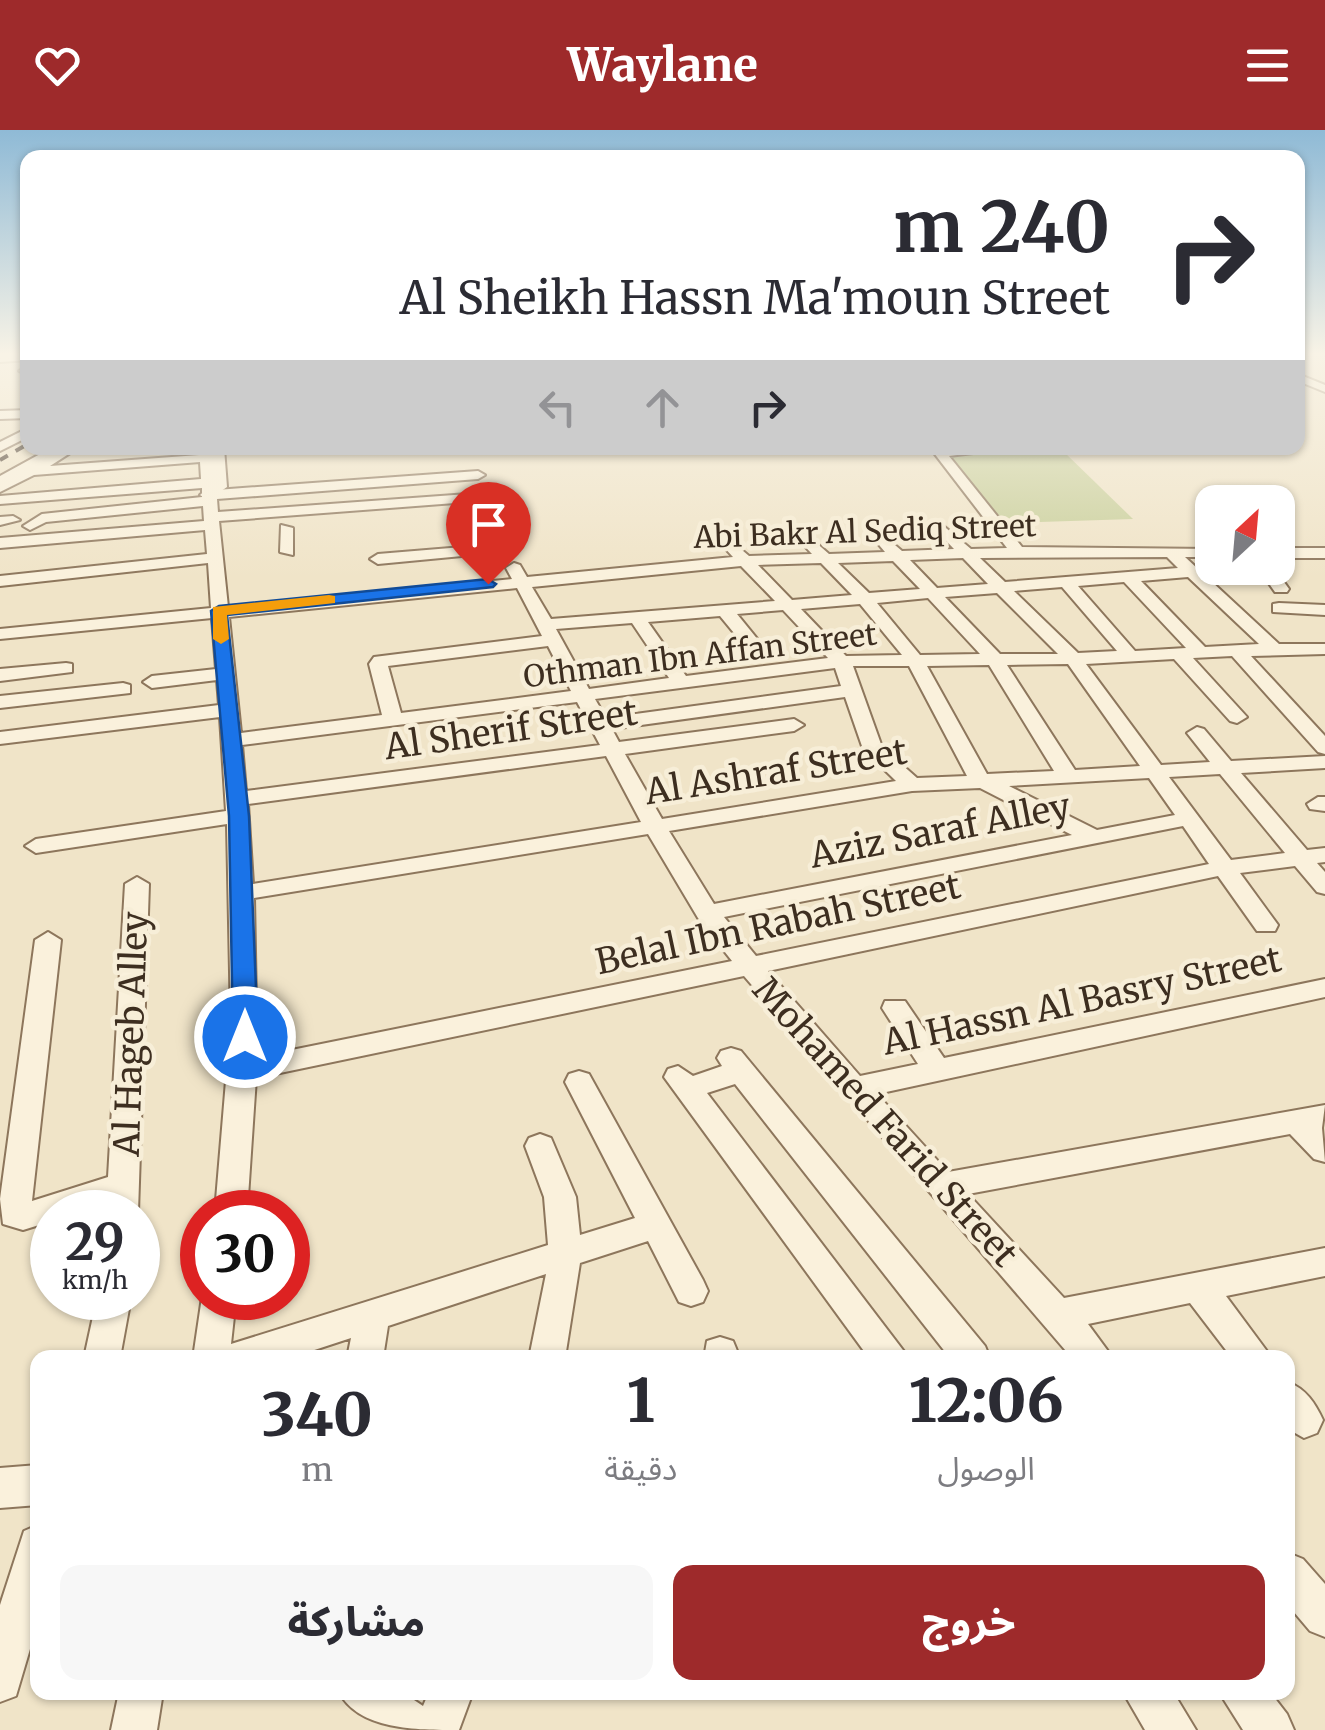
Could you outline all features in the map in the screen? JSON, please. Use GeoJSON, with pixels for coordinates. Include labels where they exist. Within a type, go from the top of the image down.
{"type":"FeatureCollection","features":[{"type":"Feature","properties":{"kind":"street"},"geometry":{"type":"LineString","coordinates":[[0,486],[59,455]]}},
{"type":"Feature","properties":{"kind":"street"},"geometry":{"type":"LineString","coordinates":[[0,486],[60,455]]}},
{"type":"Feature","properties":{"kind":"street"},"geometry":{"type":"LineString","coordinates":[[31,471],[173,455]]}},
{"type":"Feature","properties":{"kind":"street"},"geometry":{"type":"LineString","coordinates":[[209,455],[210,509],[230,710],[242,892],[246,1070],[233,1190]]}},
{"type":"Feature","properties":{"kind":"street"},"geometry":{"type":"LineString","coordinates":[[942,455],[1018,552]]}},
{"type":"Feature","properties":{"kind":"street"},"geometry":{"type":"LineString","coordinates":[[0,500],[210,509],[478,476]]}},
{"type":"Feature","properties":{"kind":"street"},"geometry":{"type":"LineString","coordinates":[[30,526],[42,518],[136,508],[210,509],[468,498]]}},
{"type":"Feature","properties":{"kind":"street"},"geometry":{"type":"LineString","coordinates":[[0,543],[164,526],[210,509],[286,528],[348,523]]}},
{"type":"Feature","properties":{"kind":"street"},"geometry":{"type":"LineString","coordinates":[[66,537],[76,515]]}},
{"type":"Feature","properties":{"kind":"street"},"geometry":{"type":"LineString","coordinates":[[940,527],[1073,659],[1266,925]]}},
{"type":"Feature","properties":{"kind":"street"},"geometry":{"type":"LineString","coordinates":[[286,528],[288,552]]}},
{"type":"Feature","properties":{"kind":"street"},"geometry":{"type":"LineString","coordinates":[[875,532],[995,660],[1067,774]]}},
{"type":"Feature","properties":{"kind":"street"},"geometry":{"type":"LineString","coordinates":[[805,538],[864,598],[915,660],[979,779],[1094,837]]}},
{"type":"Feature","properties":{"kind":"street"},"geometry":{"type":"LineString","coordinates":[[729,544],[842,662],[873,749],[912,784]]}},
{"type":"Feature","properties":{"kind":"street","name":"Abi Bakr Al Sediq Street"},"geometry":{"type":"LineString","coordinates":[[511,564],[1018,552],[1195,553]]}},
{"type":"Feature","properties":{"kind":"street"},"geometry":{"type":"LineString","coordinates":[[1171,552],[1274,649]]}},
{"type":"Feature","properties":{"kind":"street"},"geometry":{"type":"LineString","coordinates":[[1295,553],[1325,553]]}},
{"type":"Feature","properties":{"kind":"street"},"geometry":{"type":"LineString","coordinates":[[378,559],[412,556],[511,564]]}},
{"type":"Feature","properties":{"kind":"street"},"geometry":{"type":"LineString","coordinates":[[412,556],[423,590]]}},
{"type":"Feature","properties":{"kind":"street"},"geometry":{"type":"LineString","coordinates":[[0,581],[214,558]]}},
{"type":"Feature","properties":{"kind":"street"},"geometry":{"type":"LineString","coordinates":[[7,626],[74,633],[155,618],[423,590],[511,564]]}},
{"type":"Feature","properties":{"kind":"street","name":"Mohamed Farid Street"},"geometry":{"type":"LineString","coordinates":[[511,564],[707,913],[747,966],[1088,1350]]}},
{"type":"Feature","properties":{"kind":"street"},"geometry":{"type":"LineString","coordinates":[[393,720],[380,661],[636,617],[1191,572]]}},
{"type":"Feature","properties":{"kind":"street"},"geometry":{"type":"LineString","coordinates":[[1128,577],[1202,654]]}},
{"type":"Feature","properties":{"kind":"street"},"geometry":{"type":"LineString","coordinates":[[1066,582],[1131,657]]}},
{"type":"Feature","properties":{"kind":"street"},"geometry":{"type":"LineString","coordinates":[[1278,585],[1281,589]]}},
{"type":"Feature","properties":{"kind":"street"},"geometry":{"type":"LineString","coordinates":[[1279,608],[1325,610]]}},
{"type":"Feature","properties":{"kind":"street"},"geometry":{"type":"LineString","coordinates":[[723,609],[754,646]]}},
{"type":"Feature","properties":{"kind":"street"},"geometry":{"type":"LineString","coordinates":[[7,626],[40,614]]}},
{"type":"Feature","properties":{"kind":"street"},"geometry":{"type":"LineString","coordinates":[[636,617],[682,684]]}},
{"type":"Feature","properties":{"kind":"street"},"geometry":{"type":"LineString","coordinates":[[155,618],[155,645]]}},
{"type":"Feature","properties":{"kind":"street","name":"Othman Ibn Affan Street"},"geometry":{"type":"LineString","coordinates":[[232,740],[842,662],[1324,650]]}},
{"type":"Feature","properties":{"kind":"street"},"geometry":{"type":"LineString","coordinates":[[1239,653],[1325,748]]}},
{"type":"Feature","properties":{"kind":"street"},"geometry":{"type":"LineString","coordinates":[[1180,655],[1236,717]]}},
{"type":"Feature","properties":{"kind":"street"},"geometry":{"type":"LineString","coordinates":[[0,675],[66,668]]}},
{"type":"Feature","properties":{"kind":"street"},"geometry":{"type":"LineString","coordinates":[[152,682],[224,674]]}},
{"type":"Feature","properties":{"kind":"street"},"geometry":{"type":"LineString","coordinates":[[0,702],[123,689]]}},
{"type":"Feature","properties":{"kind":"street"},"geometry":{"type":"LineString","coordinates":[[606,737],[854,690]]}},
{"type":"Feature","properties":{"kind":"street"},"geometry":{"type":"LineString","coordinates":[[2,742],[230,710]]}},
{"type":"Feature","properties":{"kind":"street","name":"Al Sherif Street"},"geometry":{"type":"LineString","coordinates":[[36,846],[606,737],[794,725]]}},
{"type":"Feature","properties":{"kind":"street"},"geometry":{"type":"LineString","coordinates":[[1197,733],[1312,856],[1325,887]]}},
{"type":"Feature","properties":{"kind":"street","name":"Al Ashraf Street"},"geometry":{"type":"LineString","coordinates":[[242,892],[912,784],[1325,762]]}},
{"type":"Feature","properties":{"kind":"street","name":"Aziz Saraf Alley"},"geometry":{"type":"LineString","coordinates":[[707,913],[1187,819]]}},
{"type":"Feature","properties":{"kind":"street","name":"Belal Ibn Rabah Street"},"geometry":{"type":"LineString","coordinates":[[246,1070],[1222,868],[1312,856]]}},
{"type":"Feature","properties":{"kind":"street","name":"Al Hageb Alley"},"geometry":{"type":"LineString","coordinates":[[123,1190],[137,884]]}},
{"type":"Feature","properties":{"kind":"street","name":"Al Hageb Alley"},"geometry":{"type":"LineString","coordinates":[[30,1216],[14,1216],[48,940]]}},
{"type":"Feature","properties":{"kind":"street","name":"Al Hassn Al Basry Street"},"geometry":{"type":"LineString","coordinates":[[854,1088],[1323,992]]}},
{"type":"Feature","properties":{"kind":"street"},"geometry":{"type":"LineString","coordinates":[[895,1008],[936,1070]]}},
{"type":"Feature","properties":{"kind":"street"},"geometry":{"type":"LineString","coordinates":[[884,1350],[682,1083],[736,1064],[966,1350]]}},
{"type":"Feature","properties":{"kind":"street"},"geometry":{"type":"LineString","coordinates":[[580,1082],[691,1290]]}},
{"type":"Feature","properties":{"kind":"street"},"geometry":{"type":"LineString","coordinates":[[942,1186],[1310,1119],[1325,1150]]}},
{"type":"Feature","properties":{"kind":"street"},"geometry":{"type":"LineString","coordinates":[[540,1146],[562,1196],[565,1254],[549,1350]]}},
{"type":"Feature","properties":{"kind":"street"},"geometry":{"type":"LineString","coordinates":[[263,1350],[656,1224]]}},
{"type":"Feature","properties":{"kind":"street"},"geometry":{"type":"LineString","coordinates":[[1056,1314],[1325,1262]]}},
{"type":"Feature","properties":{"kind":"street"},"geometry":{"type":"LineString","coordinates":[[1198,1288],[1248,1350]]}},
{"type":"Feature","properties":{"kind":"street"},"geometry":{"type":"LineString","coordinates":[[366,1350],[373,1314]]}},
{"type":"Feature","properties":{"kind":"street"},"geometry":{"type":"LineString","coordinates":[[104,1350],[110,1320]]}},
{"type":"Feature","properties":{"kind":"street"},"geometry":{"type":"LineString","coordinates":[[212,1350],[216,1320]]}},
{"type":"Feature","properties":{"kind":"street"},"geometry":{"type":"LineString","coordinates":[[0,1488],[30,1486]]}},
{"type":"Feature","properties":{"kind":"street"},"geometry":{"type":"LineString","coordinates":[[0,1680],[30,1573]]}},
{"type":"Feature","properties":{"kind":"street"},"geometry":{"type":"LineString","coordinates":[[1295,1582],[1325,1616]]}},
{"type":"Feature","properties":{"kind":"street"},"geometry":{"type":"LineString","coordinates":[[134,1730],[140,1700]]}},
{"type":"Feature","properties":{"kind":"street"},"geometry":{"type":"LineString","coordinates":[[373,1700],[420,1730]]}},
{"type":"Feature","properties":{"kind":"street"},"geometry":{"type":"LineString","coordinates":[[436,1730],[447,1700]]}},
{"type":"Feature","properties":{"kind":"street"},"geometry":{"type":"LineString","coordinates":[[1151,1700],[1173,1730]]}},
{"type":"Feature","properties":{"kind":"street"},"geometry":{"type":"LineString","coordinates":[[1247,1700],[1271,1730]]}},
{"type":"Feature","properties":{"kind":"green space"},"geometry":{"type":"Polygon","coordinates":[[[950,455],[1067,455],[1133,519],[1005,523],[950,455]]]}},
{"type":"Feature","properties":{"kind":"railway"},"geometry":{"type":"LineString","coordinates":[[0,460],[20,449]]}},
{"type":"Feature","properties":{"kind":"slow traffic"},"geometry":{"type":"LineString","coordinates":[[221,639],[219,611],[329,600]]}},
{"type":"Feature","properties":{"kind":"route"},"geometry":{"type":"LineString","coordinates":[[245,1037],[239,816],[219,611],[488,584]]}}]}
